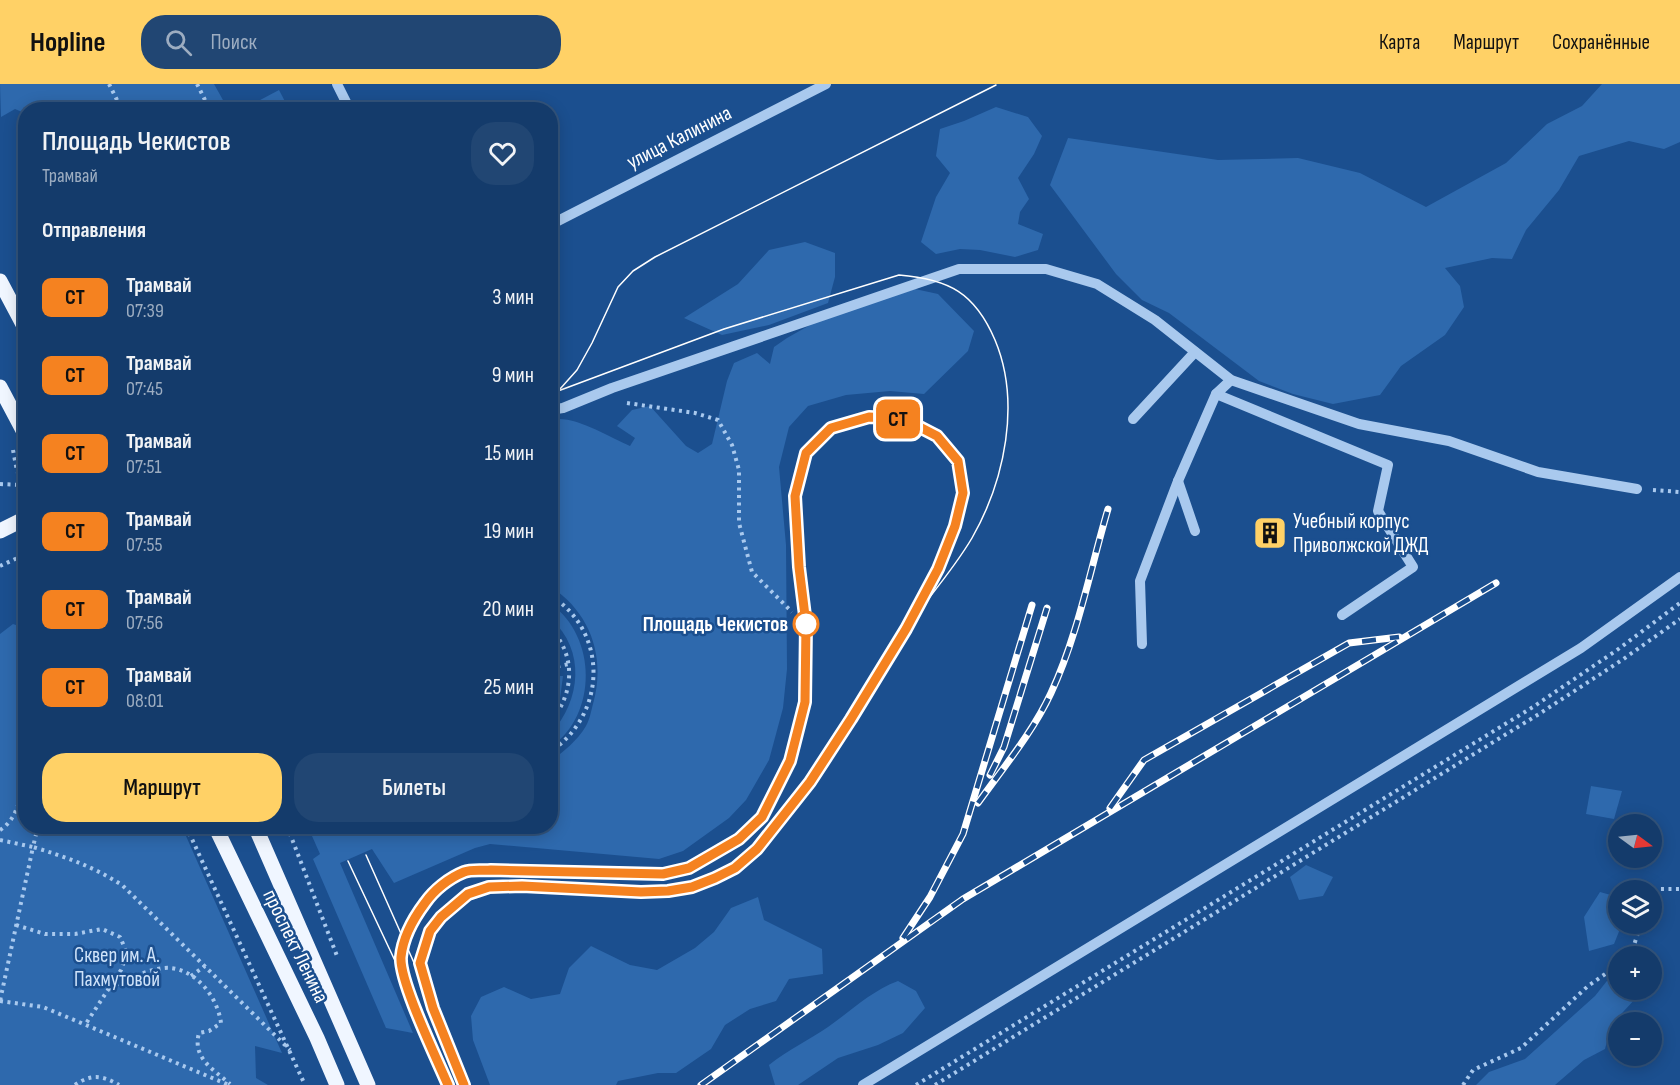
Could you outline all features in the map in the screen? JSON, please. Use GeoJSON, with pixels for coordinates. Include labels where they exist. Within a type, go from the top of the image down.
{"type":"FeatureCollection","features":[{"type":"Feature","properties":{"kind":"main road"},"geometry":{"type":"LineString","coordinates":[[0,280],[18,315]]}},
{"type":"Feature","properties":{"kind":"main road"},"geometry":{"type":"LineString","coordinates":[[0,387],[18,421]]}},
{"type":"Feature","properties":{"kind":"main road"},"geometry":{"type":"LineString","coordinates":[[0,531],[18,522]]}},
{"type":"Feature","properties":{"kind":"main road","name":"проспект Ленина"},"geometry":{"type":"LineString","coordinates":[[219,834],[317,1038],[337,1085]]}},
{"type":"Feature","properties":{"kind":"main road","name":"проспект Ленина"},"geometry":{"type":"LineString","coordinates":[[259,834],[368,1085]]}},
{"type":"Feature","properties":{"kind":"street"},"geometry":{"type":"LineString","coordinates":[[337,84],[346,102]]}},
{"type":"Feature","properties":{"kind":"street","name":"улица Калинина"},"geometry":{"type":"LineString","coordinates":[[558,221],[826,84]]}},
{"type":"Feature","properties":{"kind":"street"},"geometry":{"type":"LineString","coordinates":[[558,409],[612,388],[959,269],[1046,269],[1097,284],[1155,321],[1231,380],[1359,424],[1449,441],[1539,472],[1637,489]]}},
{"type":"Feature","properties":{"kind":"street"},"geometry":{"type":"LineString","coordinates":[[1133,418],[1195,352]]}},
{"type":"Feature","properties":{"kind":"street"},"geometry":{"type":"LineString","coordinates":[[1142,644],[1140,581],[1178,481],[1216,394],[1231,380]]}},
{"type":"Feature","properties":{"kind":"street"},"geometry":{"type":"LineString","coordinates":[[1216,394],[1388,465],[1378,511],[1413,567],[1342,615]]}},
{"type":"Feature","properties":{"kind":"street"},"geometry":{"type":"LineString","coordinates":[[1178,481],[1195,531]]}},
{"type":"Feature","properties":{"kind":"street"},"geometry":{"type":"LineString","coordinates":[[863,1085],[1581,648],[1680,577]]}},
{"type":"Feature","properties":{"kind":"path"},"geometry":{"type":"LineString","coordinates":[[109,84],[118,102]]}},
{"type":"Feature","properties":{"kind":"path"},"geometry":{"type":"LineString","coordinates":[[197,84],[206,102]]}},
{"type":"Feature","properties":{"kind":"path"},"geometry":{"type":"LineString","coordinates":[[625,403],[695,413],[718,420],[732,445],[739,470],[739,523],[752,572],[792,612]]}},
{"type":"Feature","properties":{"kind":"path"},"geometry":{"type":"LineString","coordinates":[[0,484],[18,485]]}},
{"type":"Feature","properties":{"kind":"path"},"geometry":{"type":"LineString","coordinates":[[1637,489],[1680,492]]}},
{"type":"Feature","properties":{"kind":"path"},"geometry":{"type":"LineString","coordinates":[[0,566],[18,559]]}},
{"type":"Feature","properties":{"kind":"path"},"geometry":{"type":"LineString","coordinates":[[558,601],[570,611],[580,625],[590,648],[594,673],[593,690],[588,706],[571,735],[558,746]]}},
{"type":"Feature","properties":{"kind":"path"},"geometry":{"type":"LineString","coordinates":[[916,1085],[1533,707],[1617,650],[1680,603]]}},
{"type":"Feature","properties":{"kind":"path"},"geometry":{"type":"LineString","coordinates":[[935,1085],[1539,714],[1623,660],[1680,619]]}},
{"type":"Feature","properties":{"kind":"path"},"geometry":{"type":"LineString","coordinates":[[558,637],[569,664],[568,689],[565,700],[558,710]]}},
{"type":"Feature","properties":{"kind":"path"},"geometry":{"type":"LineString","coordinates":[[558,666],[569,664]]}},
{"type":"Feature","properties":{"kind":"path"},"geometry":{"type":"LineString","coordinates":[[0,830],[10,824],[18,803]]}},
{"type":"Feature","properties":{"kind":"path"},"geometry":{"type":"LineString","coordinates":[[36,834],[0,1001],[43,1007],[230,1085]]}},
{"type":"Feature","properties":{"kind":"path"},"geometry":{"type":"LineString","coordinates":[[190,834],[305,1085]]}},
{"type":"Feature","properties":{"kind":"path"},"geometry":{"type":"LineString","coordinates":[[290,834],[340,965]]}},
{"type":"Feature","properties":{"kind":"path"},"geometry":{"type":"LineString","coordinates":[[0,840],[74,859],[122,885],[290,1050]]}},
{"type":"Feature","properties":{"kind":"path"},"geometry":{"type":"LineString","coordinates":[[1662,889],[1680,889]]}},
{"type":"Feature","properties":{"kind":"path"},"geometry":{"type":"LineString","coordinates":[[16,925],[45,934],[75,934],[102,929],[120,937],[127,953],[121,970],[85,1025]]}},
{"type":"Feature","properties":{"kind":"path"},"geometry":{"type":"LineString","coordinates":[[191,976],[205,966]]}},
{"type":"Feature","properties":{"kind":"path"},"geometry":{"type":"LineString","coordinates":[[109,988],[126,979],[170,968],[191,976],[212,996],[219,1010],[221,1023],[209,1031],[199,1033],[195,1045],[205,1061],[230,1085]]}},
{"type":"Feature","properties":{"kind":"path"},"geometry":{"type":"LineString","coordinates":[[1463,1085],[1473,1070],[1521,1048],[1588,986],[1608,973]]}},
{"type":"Feature","properties":{"kind":"path"},"geometry":{"type":"LineString","coordinates":[[75,1085],[83,1080],[100,1076],[119,1085]]}},
{"type":"Feature","properties":{"kind":"green space"},"geometry":{"type":"Polygon","coordinates":[[[0,84],[214,84],[224,102],[18,102],[18,110],[15,109],[1,117],[0,84]]]}},
{"type":"Feature","properties":{"kind":"green space"},"geometry":{"type":"Polygon","coordinates":[[[1602,84],[1680,84],[1680,142],[1664,149],[1629,141],[1579,156],[1559,190],[1526,230],[1512,259],[1492,258],[1445,268],[1460,286],[1464,307],[1445,335],[1401,366],[1380,395],[1333,404],[1293,394],[1259,381],[1169,313],[1142,300],[1116,274],[1050,185],[1068,138],[1218,160],[1298,158],[1360,173],[1426,207],[1506,163],[1547,124],[1582,106],[1602,84]]]}},
{"type":"Feature","properties":{"kind":"green space"},"geometry":{"type":"Polygon","coordinates":[[[279,90],[285,102],[256,102],[279,90]]]}},
{"type":"Feature","properties":{"kind":"green space"},"geometry":{"type":"Polygon","coordinates":[[[996,107],[1028,117],[1042,136],[1034,154],[1018,178],[1029,199],[1020,212],[1018,224],[1043,234],[1038,250],[1015,257],[980,250],[960,249],[936,254],[921,242],[936,197],[950,173],[936,156],[940,129],[996,107]]]}},
{"type":"Feature","properties":{"kind":"green space"},"geometry":{"type":"Polygon","coordinates":[[[805,242],[835,253],[835,277],[828,303],[769,325],[722,335],[684,318],[738,284],[769,250],[805,242]]]}},
{"type":"Feature","properties":{"kind":"green space"},"geometry":{"type":"Polygon","coordinates":[[[915,289],[938,294],[974,331],[968,351],[924,394],[890,391],[846,395],[808,406],[789,427],[779,467],[786,545],[787,669],[783,708],[769,760],[746,800],[729,818],[683,851],[659,859],[490,844],[475,848],[394,883],[372,849],[340,863],[413,1033],[386,1028],[313,859],[320,854],[311,834],[558,834],[558,755],[574,741],[587,723],[597,687],[598,670],[592,638],[585,623],[576,610],[558,592],[558,419],[580,423],[630,446],[635,438],[617,426],[632,410],[650,406],[686,446],[698,453],[712,444],[727,381],[734,363],[757,353],[770,364],[774,347],[826,316],[915,289]]]}},
{"type":"Feature","properties":{"kind":"green space"},"geometry":{"type":"Polygon","coordinates":[[[558,611],[566,618],[577,636],[584,655],[586,676],[584,696],[577,715],[566,733],[558,740],[558,724],[569,706],[575,676],[570,645],[558,627],[558,611]]]}},
{"type":"Feature","properties":{"kind":"green space","name":"Сквер им. А. Пахмутовой"},"geometry":{"type":"Polygon","coordinates":[[[13,624],[18,626],[18,834],[185,834],[282,1053],[255,1046],[256,1078],[268,1085],[0,1085],[0,634],[13,624]]]}},
{"type":"Feature","properties":{"kind":"green space"},"geometry":{"type":"Polygon","coordinates":[[[558,676],[563,676],[558,703],[558,676]]]}},
{"type":"Feature","properties":{"kind":"green space"},"geometry":{"type":"Polygon","coordinates":[[[1591,786],[1622,791],[1615,814],[1608,814],[1608,818],[1586,814],[1591,786]]]}},
{"type":"Feature","properties":{"kind":"green space"},"geometry":{"type":"Polygon","coordinates":[[[1306,865],[1333,877],[1323,896],[1299,900],[1290,877],[1306,865]]]}},
{"type":"Feature","properties":{"kind":"green space"},"geometry":{"type":"Polygon","coordinates":[[[1600,892],[1608,894],[1608,934],[1618,934],[1614,944],[1589,951],[1584,917],[1600,892]]]}},
{"type":"Feature","properties":{"kind":"green space"},"geometry":{"type":"Polygon","coordinates":[[[758,897],[764,920],[822,949],[823,974],[789,979],[776,1001],[750,1009],[725,1025],[711,1049],[676,1073],[658,1073],[618,1081],[616,1085],[490,1085],[473,1040],[471,1016],[481,997],[504,987],[531,999],[560,994],[569,968],[591,946],[630,965],[657,970],[695,948],[714,932],[731,908],[758,897]]]}},
{"type":"Feature","properties":{"kind":"green space"},"geometry":{"type":"Polygon","coordinates":[[[1608,980],[1608,1000],[1634,1000],[1623,1012],[1608,1012],[1608,1037],[1605,1049],[1584,1060],[1555,1085],[1476,1085],[1489,1072],[1525,1059],[1595,996],[1608,980]]]}},
{"type":"Feature","properties":{"kind":"green space"},"geometry":{"type":"Polygon","coordinates":[[[898,981],[916,991],[925,1008],[903,1033],[878,1045],[838,1058],[798,1085],[775,1085],[769,1065],[828,1027],[870,996],[898,981]]]}},
{"type":"Feature","properties":{"kind":"tram line"},"geometry":{"type":"LineString","coordinates":[[560,389],[577,370],[618,287],[633,271],[655,257],[996,85]]}},
{"type":"Feature","properties":{"kind":"tram line"},"geometry":{"type":"LineString","coordinates":[[558,391],[724,329],[899,275],[932,280],[958,291],[979,311],[995,340],[1003,364],[1007,389],[1006,440],[1001,466],[984,515],[962,554],[929,598]]}},
{"type":"Feature","properties":{"kind":"tram line"},"geometry":{"type":"LineString","coordinates":[[405,982],[401,962],[406,933],[430,896],[452,878],[464,872],[491,870],[663,874],[689,868],[739,839],[762,817],[790,761],[805,701],[806,624],[799,567],[795,496],[806,453],[831,428],[869,417],[904,419],[937,436],[958,461],[963,493],[955,526],[938,569],[906,629],[851,719],[810,782],[757,849],[735,868],[715,878],[692,887],[668,891],[641,892],[522,886],[489,887],[468,894],[441,917],[430,931],[425,944],[420,963],[433,1008]]}},
{"type":"Feature","properties":{"kind":"tram line","name":"СТ"},"geometry":{"type":"LineString","coordinates":[[448,1085],[405,982],[401,959],[404,940],[413,919],[430,896],[448,881],[465,872],[491,870],[663,874],[689,868],[739,839],[762,817],[790,761],[805,702],[806,624],[799,567],[795,496],[806,453],[831,428],[869,417],[904,419],[937,436],[958,461],[963,493],[955,526],[938,569],[906,629],[851,719],[810,782],[757,849],[735,868],[715,878],[692,887],[668,891],[489,887],[468,894],[441,917],[430,931],[420,963],[433,1008],[464,1085]]}},
{"type":"Feature","properties":{"kind":"tram line"},"geometry":{"type":"LineString","coordinates":[[366,855],[419,974]]}},
{"type":"Feature","properties":{"kind":"tram line"},"geometry":{"type":"LineString","coordinates":[[348,861],[405,982],[448,1085]]}},
{"type":"Feature","properties":{"kind":"tram line"},"geometry":{"type":"LineString","coordinates":[[430,1002],[464,1085]]}},
{"type":"Feature","properties":{"kind":"railway"},"geometry":{"type":"LineString","coordinates":[[978,803],[1027,736],[1051,693],[1069,648],[1108,509]]}},
{"type":"Feature","properties":{"kind":"railway"},"geometry":{"type":"LineString","coordinates":[[701,1085],[963,899],[1496,583]]}},
{"type":"Feature","properties":{"kind":"railway"},"geometry":{"type":"LineString","coordinates":[[903,938],[930,897],[963,834],[1032,605]]}},
{"type":"Feature","properties":{"kind":"railway"},"geometry":{"type":"LineString","coordinates":[[990,775],[1004,747],[1047,608]]}},
{"type":"Feature","properties":{"kind":"railway"},"geometry":{"type":"LineString","coordinates":[[1110,808],[1144,760],[1349,643],[1399,637]]}},
{"type":"Feature","properties":{"kind":"place","name":"Учебный корпус Приволжской ДЖД"},"geometry":{"type":"Point","coordinates":[1270,533]}},
{"type":"Feature","properties":{"kind":"place","name":"Площадь Чекистов"},"geometry":{"type":"Point","coordinates":[806,624]}}]}
